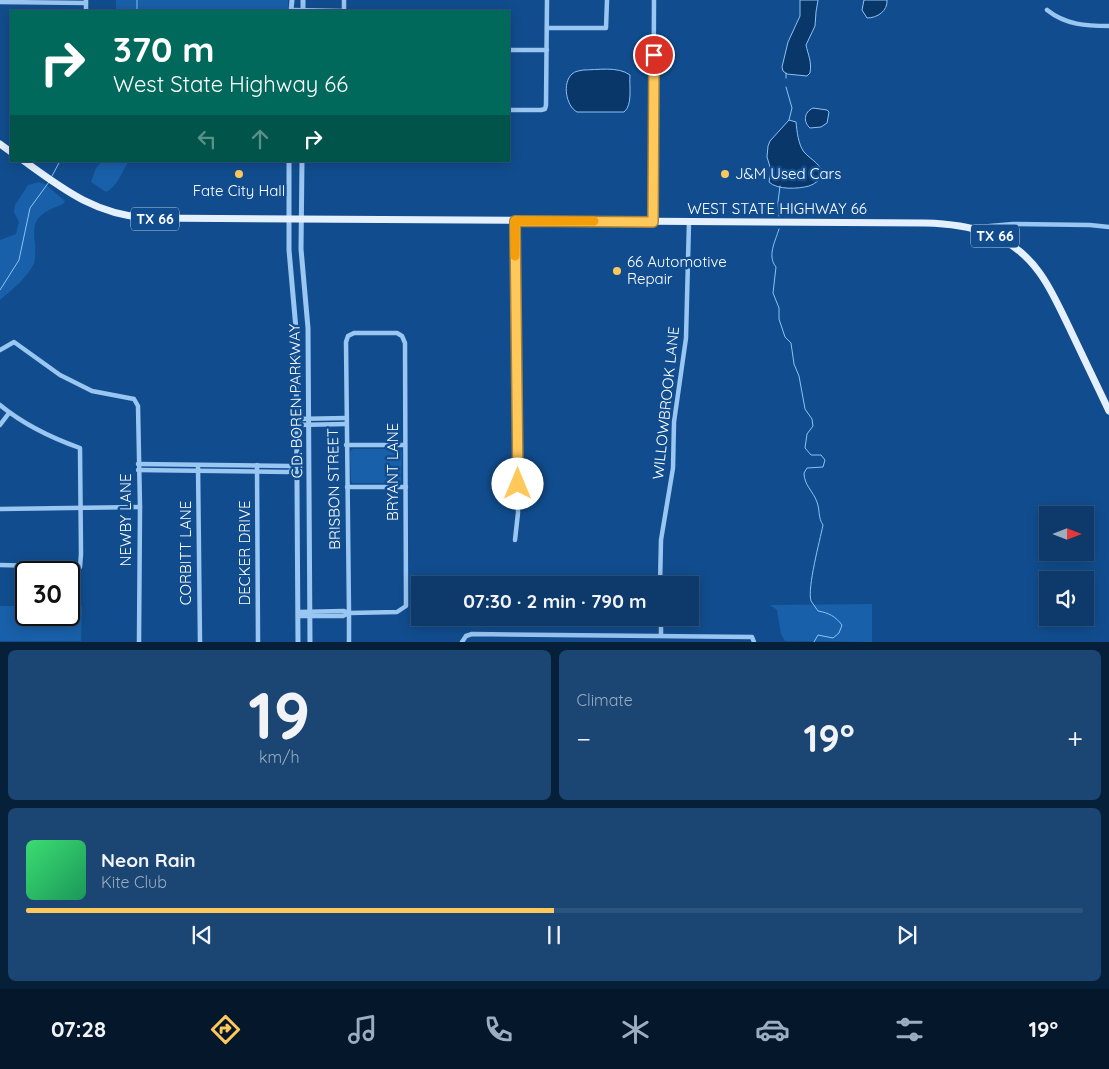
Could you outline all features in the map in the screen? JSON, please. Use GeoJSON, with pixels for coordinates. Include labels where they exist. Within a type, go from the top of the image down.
{"type":"FeatureCollection","features":[{"type":"Feature","properties":{"kind":"main road","name":"TX 66"},"geometry":{"type":"LineString","coordinates":[[25,162],[82,201],[108,212],[138,218],[301,220]]}},
{"type":"Feature","properties":{"kind":"main road","name":"WEST STATE HIGHWAY 66"},"geometry":{"type":"LineString","coordinates":[[301,220],[946,224],[970,227],[1002,240],[1016,249],[1038,271],[1052,293],[1109,411]]}},
{"type":"Feature","properties":{"kind":"street"},"geometry":{"type":"LineString","coordinates":[[292,0],[292,10]]}},
{"type":"Feature","properties":{"kind":"street"},"geometry":{"type":"LineString","coordinates":[[510,110],[545,109],[547,0]]}},
{"type":"Feature","properties":{"kind":"street"},"geometry":{"type":"LineString","coordinates":[[547,28],[606,28],[607,0]]}},
{"type":"Feature","properties":{"kind":"street"},"geometry":{"type":"LineString","coordinates":[[653,222],[654,0]]}},
{"type":"Feature","properties":{"kind":"street"},"geometry":{"type":"LineString","coordinates":[[0,2],[86,2]]}},
{"type":"Feature","properties":{"kind":"street"},"geometry":{"type":"LineString","coordinates":[[1047,10],[1054,16],[1072,24],[1109,26]]}},
{"type":"Feature","properties":{"kind":"street"},"geometry":{"type":"LineString","coordinates":[[510,50],[547,50]]}},
{"type":"Feature","properties":{"kind":"street","name":"C.D. BOREN PARKWAY"},"geometry":{"type":"LineString","coordinates":[[289,162],[289,250],[296,329],[298,642]]}},
{"type":"Feature","properties":{"kind":"street","name":"C.D. BOREN PARKWAY"},"geometry":{"type":"LineString","coordinates":[[302,162],[302,268],[308,328],[310,642]]}},
{"type":"Feature","properties":{"kind":"street"},"geometry":{"type":"LineString","coordinates":[[515,221],[518,513],[515,540]]}},
{"type":"Feature","properties":{"kind":"street","name":"WILLOWBROOK LANE"},"geometry":{"type":"LineString","coordinates":[[660,576],[661,540],[673,468],[675,413],[686,338],[689,222]]}},
{"type":"Feature","properties":{"kind":"street"},"geometry":{"type":"LineString","coordinates":[[986,233],[990,226],[1013,224],[1109,227]]}},
{"type":"Feature","properties":{"kind":"street","name":"BRISBON STREET"},"geometry":{"type":"LineString","coordinates":[[349,642],[346,342],[348,336],[354,333],[397,333],[402,336]]}},
{"type":"Feature","properties":{"kind":"street","name":"BRYANT LANE"},"geometry":{"type":"LineString","coordinates":[[349,613],[397,612],[404,609],[406,603],[405,343],[402,336]]}},
{"type":"Feature","properties":{"kind":"street","name":"NEWBY LANE"},"geometry":{"type":"LineString","coordinates":[[0,350],[14,342],[60,375],[92,391],[134,399],[138,406],[140,507],[139,642]]}},
{"type":"Feature","properties":{"kind":"street"},"geometry":{"type":"LineString","coordinates":[[0,405],[9,413],[57,440],[80,448],[81,554],[80,567],[0,565]]}},
{"type":"Feature","properties":{"kind":"street"},"geometry":{"type":"LineString","coordinates":[[0,425],[9,413]]}},
{"type":"Feature","properties":{"kind":"street"},"geometry":{"type":"LineString","coordinates":[[296,419],[346,418]]}},
{"type":"Feature","properties":{"kind":"street"},"geometry":{"type":"LineString","coordinates":[[296,426],[346,424]]}},
{"type":"Feature","properties":{"kind":"street"},"geometry":{"type":"LineString","coordinates":[[346,445],[406,445]]}},
{"type":"Feature","properties":{"kind":"street"},"geometry":{"type":"LineString","coordinates":[[198,468],[257,465],[289,466],[296,469]]}},
{"type":"Feature","properties":{"kind":"street","name":"DECKER DRIVE"},"geometry":{"type":"LineString","coordinates":[[257,465],[258,642]]}},
{"type":"Feature","properties":{"kind":"street"},"geometry":{"type":"LineString","coordinates":[[138,467],[288,472],[309,468]]}},
{"type":"Feature","properties":{"kind":"street","name":"CORBITT LANE"},"geometry":{"type":"LineString","coordinates":[[198,468],[200,642]]}},
{"type":"Feature","properties":{"kind":"street"},"geometry":{"type":"LineString","coordinates":[[347,487],[406,487]]}},
{"type":"Feature","properties":{"kind":"street"},"geometry":{"type":"LineString","coordinates":[[0,509],[140,507]]}},
{"type":"Feature","properties":{"kind":"street"},"geometry":{"type":"LineString","coordinates":[[298,614],[344,611],[349,613]]}},
{"type":"Feature","properties":{"kind":"street"},"geometry":{"type":"LineString","coordinates":[[661,626],[661,635]]}},
{"type":"Feature","properties":{"kind":"street"},"geometry":{"type":"LineString","coordinates":[[462,642],[466,636],[472,634],[661,635],[753,639]]}},
{"type":"Feature","properties":{"kind":"street"},"geometry":{"type":"LineString","coordinates":[[519,635],[519,642]]}},
{"type":"Feature","properties":{"kind":"street"},"geometry":{"type":"LineString","coordinates":[[577,635],[577,642]]}},
{"type":"Feature","properties":{"kind":"street"},"geometry":{"type":"LineString","coordinates":[[636,635],[636,642]]}},
{"type":"Feature","properties":{"kind":"street"},"geometry":{"type":"LineString","coordinates":[[694,636],[694,642]]}},
{"type":"Feature","properties":{"kind":"shaded area"},"geometry":{"type":"Polygon","coordinates":[[[116,0],[288,0],[288,10],[116,10],[116,0]]]}},
{"type":"Feature","properties":{"kind":"shaded area"},"geometry":{"type":"Polygon","coordinates":[[[800,0],[818,0],[815,26],[806,45],[810,58],[810,73],[807,76],[787,74],[783,71],[782,67],[788,42],[800,16],[800,0]]]}},
{"type":"Feature","properties":{"kind":"shaded area"},"geometry":{"type":"Polygon","coordinates":[[[864,0],[887,0],[887,4],[884,11],[874,17],[867,18],[862,10],[864,0]]]}},
{"type":"Feature","properties":{"kind":"shaded area"},"geometry":{"type":"Polygon","coordinates":[[[614,69],[630,75],[630,100],[627,109],[624,112],[577,112],[573,109],[568,100],[567,83],[573,73],[583,70],[614,69]]]}},
{"type":"Feature","properties":{"kind":"shaded area"},"geometry":{"type":"Polygon","coordinates":[[[813,108],[829,112],[827,123],[821,127],[810,128],[806,123],[806,115],[813,108]]]}},
{"type":"Feature","properties":{"kind":"shaded area"},"geometry":{"type":"Polygon","coordinates":[[[789,120],[796,122],[802,149],[819,166],[822,172],[823,176],[809,186],[782,188],[769,182],[771,170],[767,157],[768,146],[770,141],[789,120]]]}},
{"type":"Feature","properties":{"kind":"shaded area"},"geometry":{"type":"Polygon","coordinates":[[[101,162],[128,162],[116,183],[106,192],[91,182],[96,168],[101,162]]]}},
{"type":"Feature","properties":{"kind":"shaded area"},"geometry":{"type":"Polygon","coordinates":[[[39,182],[45,184],[65,201],[63,204],[43,213],[39,217],[34,234],[34,263],[24,278],[0,300],[0,240],[16,234],[19,222],[14,212],[15,205],[28,185],[39,182]]]}},
{"type":"Feature","properties":{"kind":"shaded area"},"geometry":{"type":"Polygon","coordinates":[[[353,449],[400,449],[402,452],[401,482],[352,483],[350,452],[353,449]]]}},
{"type":"Feature","properties":{"kind":"shaded area"},"geometry":{"type":"Polygon","coordinates":[[[872,604],[872,642],[785,641],[781,634],[777,610],[770,605],[872,604]]]}},
{"type":"Feature","properties":{"kind":"shaded area"},"geometry":{"type":"Polygon","coordinates":[[[0,606],[15,606],[15,626],[80,626],[80,606],[82,606],[81,641],[0,641],[0,606]]]}},
{"type":"Feature","properties":{"kind":"waterway"},"geometry":{"type":"LineString","coordinates":[[137,0],[137,10]]}},
{"type":"Feature","properties":{"kind":"waterway"},"geometry":{"type":"LineString","coordinates":[[786,73],[786,78]]}},
{"type":"Feature","properties":{"kind":"waterway"},"geometry":{"type":"LineString","coordinates":[[786,87],[792,108],[789,120]]}},
{"type":"Feature","properties":{"kind":"waterway"},"geometry":{"type":"LineString","coordinates":[[52,176],[59,162]]}},
{"type":"Feature","properties":{"kind":"waterway"},"geometry":{"type":"LineString","coordinates":[[0,290],[19,260],[30,208],[49,182]]}},
{"type":"Feature","properties":{"kind":"waterway"},"geometry":{"type":"LineString","coordinates":[[779,216],[780,186]]}},
{"type":"Feature","properties":{"kind":"waterway"},"geometry":{"type":"LineString","coordinates":[[779,229],[772,254],[773,263],[776,267],[773,293],[779,308],[779,319],[785,337],[791,343],[805,409],[812,419],[813,426],[807,434],[805,448],[811,455],[821,455],[825,460],[823,467],[807,468],[804,473],[805,481],[817,502],[820,520],[823,525],[812,575],[810,595],[811,601],[818,611],[832,615],[842,625],[839,633],[833,638],[818,635],[814,642]]}},
{"type":"Feature","properties":{"kind":"slow traffic"},"geometry":{"type":"LineString","coordinates":[[515,256],[515,221],[594,221]]}},
{"type":"Feature","properties":{"kind":"place","name":"Fate City Hall"},"geometry":{"type":"Point","coordinates":[239,174]}},
{"type":"Feature","properties":{"kind":"place","name":"J&M Used Cars"},"geometry":{"type":"Point","coordinates":[725,174]}},
{"type":"Feature","properties":{"kind":"place","name":"66 Automotive Repair"},"geometry":{"type":"Point","coordinates":[617,271]}},
{"type":"Feature","properties":{"kind":"route"},"geometry":{"type":"LineString","coordinates":[[518,484],[515,221],[653,222],[654,55]]}}]}
